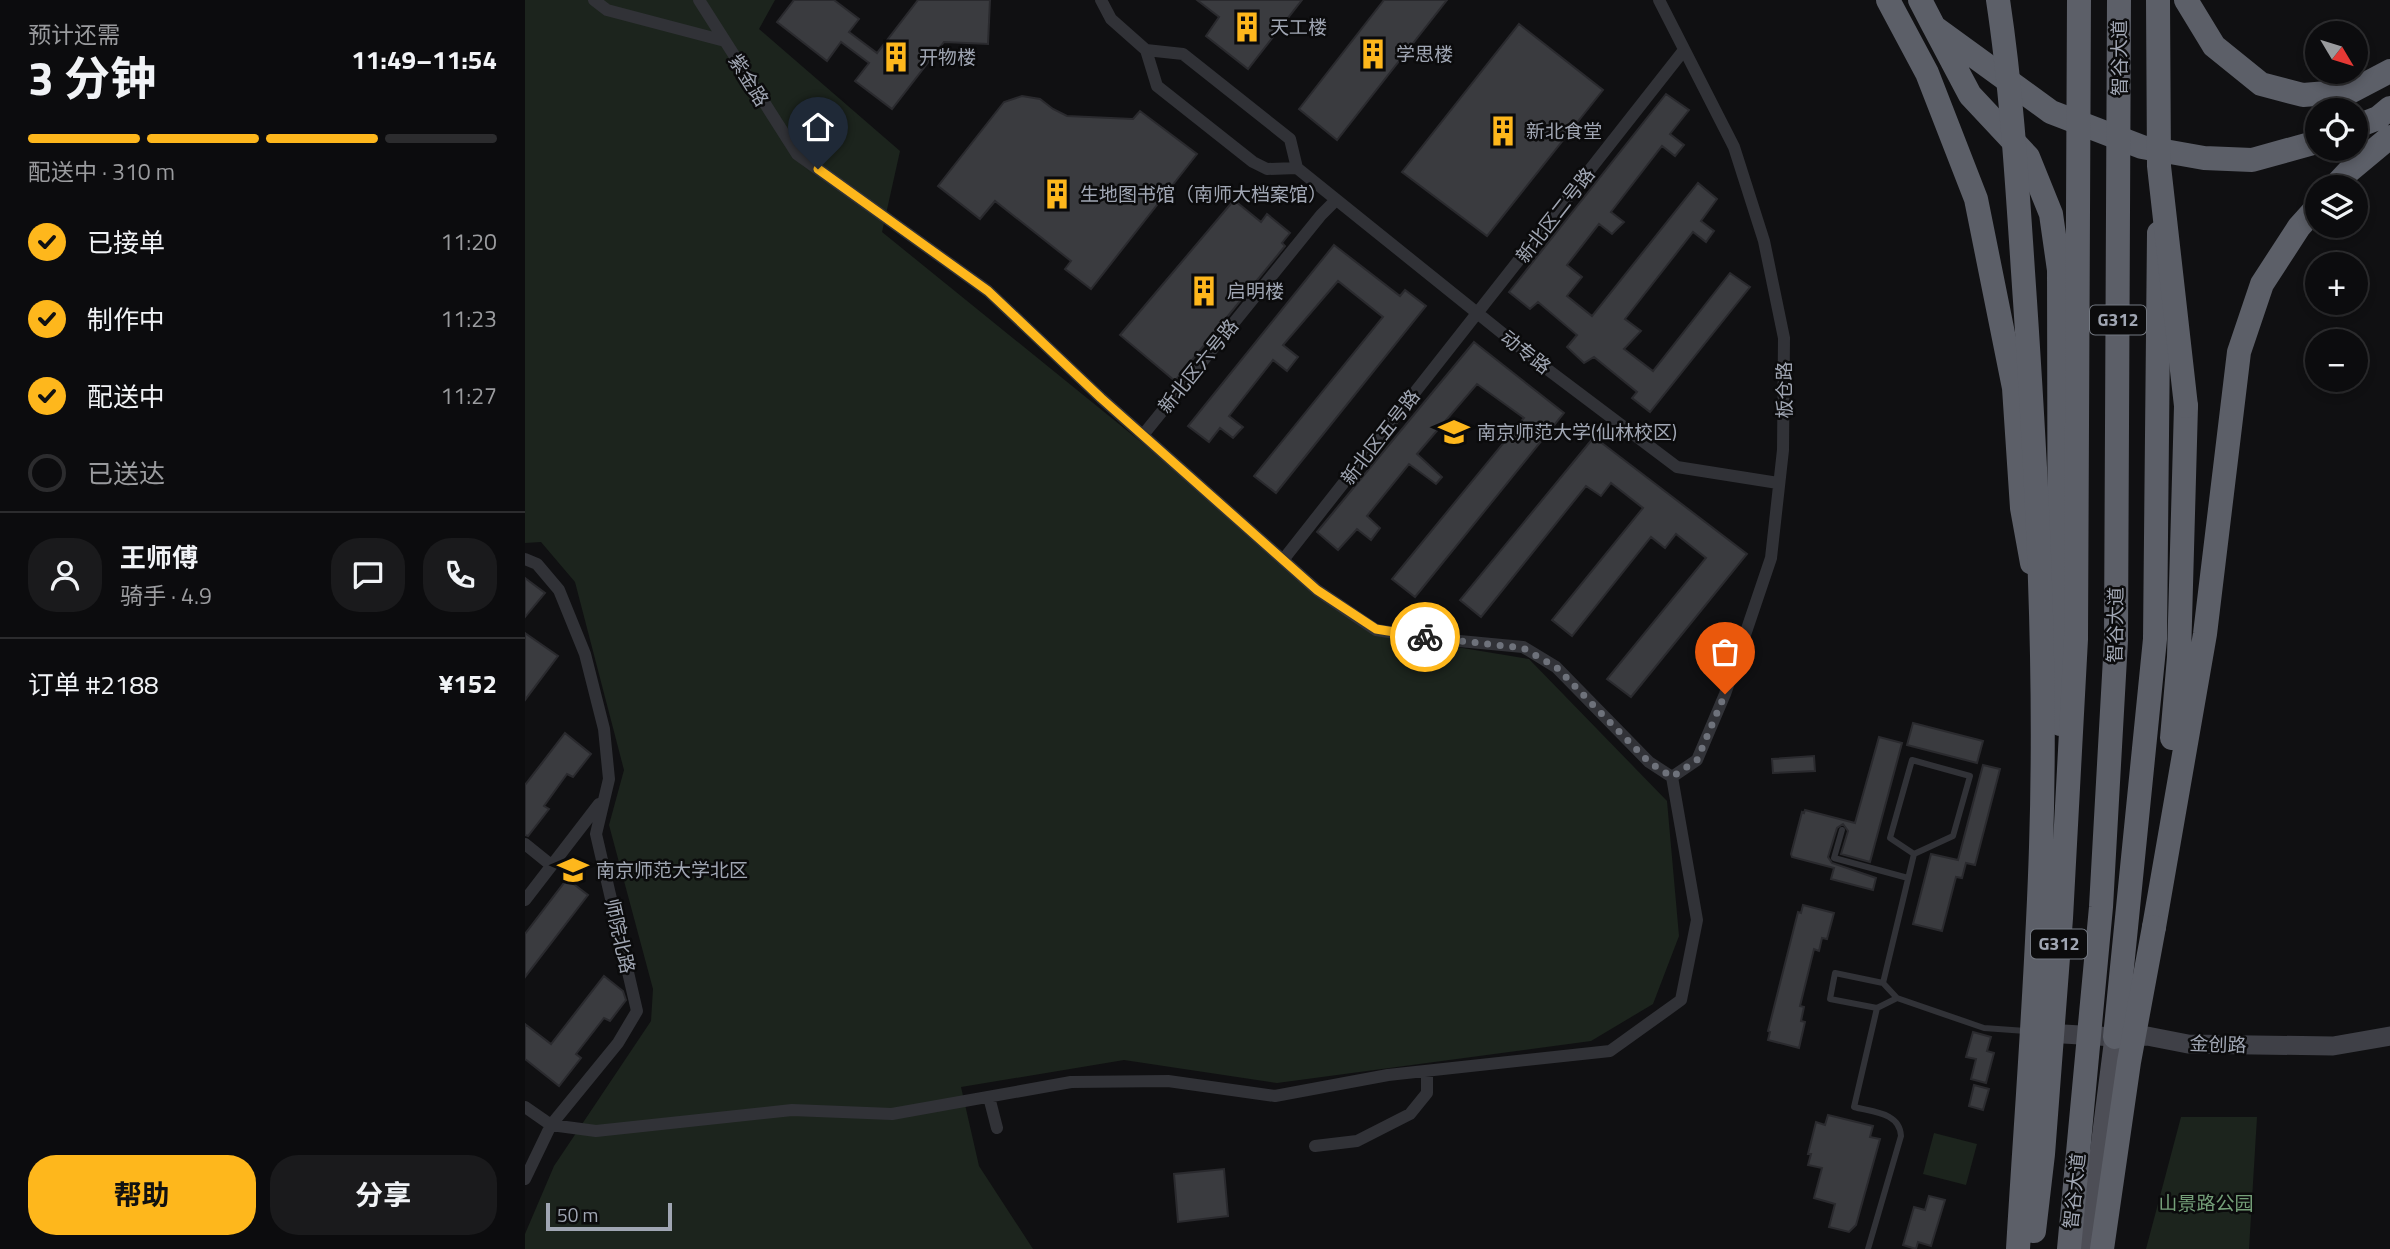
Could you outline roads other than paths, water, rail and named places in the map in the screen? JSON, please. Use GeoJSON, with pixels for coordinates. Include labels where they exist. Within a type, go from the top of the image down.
{"type":"FeatureCollection","features":[{"type":"Feature","properties":{"kind":"highway"},"geometry":{"type":"LineString","coordinates":[[1888,0],[1927,73],[1976,199],[2014,388],[2022,509],[2041,611]]}},
{"type":"Feature","properties":{"kind":"highway"},"geometry":{"type":"LineString","coordinates":[[1920,0],[1970,95],[2028,156],[2051,214],[2059,270],[2061,707],[2046,1033]]}},
{"type":"Feature","properties":{"kind":"highway"},"geometry":{"type":"LineString","coordinates":[[1998,0],[2017,177],[2035,443],[2041,611],[2041,846],[2018,1249]]}},
{"type":"Feature","properties":{"kind":"highway","name":"智谷大道"},"geometry":{"type":"LineString","coordinates":[[2032,1249],[2043,1154],[2061,918],[2076,639],[2079,0]]}},
{"type":"Feature","properties":{"kind":"highway","name":"智谷大道"},"geometry":{"type":"LineString","coordinates":[[2069,1249],[2101,907],[2116,640],[2119,0]]}},
{"type":"Feature","properties":{"kind":"highway"},"geometry":{"type":"LineString","coordinates":[[2115,1037],[2155,639],[2158,0]]}},
{"type":"Feature","properties":{"kind":"highway"},"geometry":{"type":"LineString","coordinates":[[2186,0],[2214,46],[2261,84],[2303,95],[2352,91],[2390,71]]}},
{"type":"Feature","properties":{"kind":"highway"},"geometry":{"type":"LineString","coordinates":[[1934,27],[2051,112],[2142,147],[2204,158],[2252,160],[2305,145]]}},
{"type":"Feature","properties":{"kind":"highway"},"geometry":{"type":"LineString","coordinates":[[2368,122],[2390,108]]}},
{"type":"Feature","properties":{"kind":"highway"},"geometry":{"type":"LineString","coordinates":[[2345,175],[2390,137]]}},
{"type":"Feature","properties":{"kind":"highway"},"geometry":{"type":"LineString","coordinates":[[2154,927],[2179,657],[2186,406],[2159,166]]}},
{"type":"Feature","properties":{"kind":"highway"},"geometry":{"type":"LineString","coordinates":[[2102,1249],[2129,1062],[2205,634],[2239,352],[2262,284],[2305,220]]}},
{"type":"Feature","properties":{"kind":"main road"},"geometry":{"type":"LineString","coordinates":[[2024,1249],[2046,1033]]}},
{"type":"Feature","properties":{"kind":"main road","name":"智谷大道"},"geometry":{"type":"LineString","coordinates":[[2088,1249],[2115,1037]]}},
{"type":"Feature","properties":{"kind":"street"},"geometry":{"type":"LineString","coordinates":[[594,0],[607,10],[725,41]]}},
{"type":"Feature","properties":{"kind":"street","name":"紫金路"},"geometry":{"type":"LineString","coordinates":[[699,0],[797,154],[988,291],[1143,435],[1317,590],[1376,629],[1428,638],[1523,648],[1556,667],[1649,762],[1672,777]]}},
{"type":"Feature","properties":{"kind":"street"},"geometry":{"type":"LineString","coordinates":[[1101,0],[1111,19],[1146,50],[1157,86],[1253,162],[1267,169],[1297,168],[1290,139],[1183,54],[1146,50]]}},
{"type":"Feature","properties":{"kind":"street","name":"板仓路"},"geometry":{"type":"LineString","coordinates":[[1659,0],[1734,147],[1766,253],[1784,338],[1783,450],[1771,558],[1725,694],[1697,760],[1672,777]]}},
{"type":"Feature","properties":{"kind":"street","name":"新北区二号路"},"geometry":{"type":"LineString","coordinates":[[1478,314],[1684,50]]}},
{"type":"Feature","properties":{"kind":"street","name":"动专路"},"geometry":{"type":"LineString","coordinates":[[1297,168],[1478,314],[1677,467],[1778,483]]}},
{"type":"Feature","properties":{"kind":"street","name":"新北区六号路"},"geometry":{"type":"LineString","coordinates":[[1143,435],[1335,201]]}},
{"type":"Feature","properties":{"kind":"street","name":"新北区五号路"},"geometry":{"type":"LineString","coordinates":[[1283,560],[1478,314]]}},
{"type":"Feature","properties":{"kind":"street","name":"师院北路"},"geometry":{"type":"LineString","coordinates":[[525,559],[537,564],[559,590],[585,654],[604,729],[609,779],[596,834],[637,1011],[618,1043],[551,1125],[525,1180]]}},
{"type":"Feature","properties":{"kind":"street"},"geometry":{"type":"LineString","coordinates":[[525,1107],[551,1125],[596,1131],[792,1110],[892,1114],[1071,1082],[1168,1081],[1275,1096],[1388,1075],[1610,1051],[1681,1000],[1697,920],[1672,777]]}},
{"type":"Feature","properties":{"kind":"street"},"geometry":{"type":"LineString","coordinates":[[525,900],[592,816],[605,795]]}},
{"type":"Feature","properties":{"kind":"street"},"geometry":{"type":"LineString","coordinates":[[525,844],[551,865]]}},
{"type":"Feature","properties":{"kind":"street","name":"金创路"},"geometry":{"type":"LineString","coordinates":[[2046,1033],[2147,1036],[2188,1044],[2333,1046],[2390,1036]]}},
{"type":"Feature","properties":{"kind":"street"},"geometry":{"type":"LineString","coordinates":[[1315,1146],[1357,1141],[1410,1114],[1426,1093],[1427,1071]]}},
{"type":"Feature","properties":{"kind":"street"},"geometry":{"type":"LineString","coordinates":[[989,1097],[997,1128]]}},
{"type":"Feature","properties":{"kind":"lane"},"geometry":{"type":"LineString","coordinates":[[1912,760],[1970,776],[1954,836],[1914,854],[1890,838],[1912,760]]}},
{"type":"Feature","properties":{"kind":"lane"},"geometry":{"type":"LineString","coordinates":[[1842,830],[1835,858],[1908,878]]}},
{"type":"Feature","properties":{"kind":"lane"},"geometry":{"type":"LineString","coordinates":[[1883,983],[1914,854]]}},
{"type":"Feature","properties":{"kind":"lane"},"geometry":{"type":"LineString","coordinates":[[1897,998],[1877,1008],[1830,999],[1835,973],[1883,983],[1897,998],[1985,1028],[2046,1033]]}},
{"type":"Feature","properties":{"kind":"lane"},"geometry":{"type":"LineString","coordinates":[[1868,1249],[1901,1136],[1899,1126],[1892,1118],[1854,1107],[1877,1008]]}},
{"type":"Feature","properties":{"kind":"place","name":"天工楼"},"geometry":{"type":"Point","coordinates":[1247,27]}},
{"type":"Feature","properties":{"kind":"place","name":"学思楼"},"geometry":{"type":"Point","coordinates":[1373,54]}},
{"type":"Feature","properties":{"kind":"place","name":"开物楼"},"geometry":{"type":"Point","coordinates":[896,57]}},
{"type":"Feature","properties":{"kind":"place","name":"新北食堂"},"geometry":{"type":"Point","coordinates":[1503,131]}},
{"type":"Feature","properties":{"kind":"place","name":"生地图书馆（南师大档案馆）"},"geometry":{"type":"Point","coordinates":[1057,194]}},
{"type":"Feature","properties":{"kind":"place","name":"启明楼"},"geometry":{"type":"Point","coordinates":[1204,291]}},
{"type":"Feature","properties":{"kind":"place","name":"南京师范大学(仙林校区)"},"geometry":{"type":"Point","coordinates":[1454,432]}},
{"type":"Feature","properties":{"kind":"place","name":"南京师范大学北区"},"geometry":{"type":"Point","coordinates":[573,870]}},
{"type":"Feature","properties":{"kind":"park label","name":"山景路公园"},"geometry":{"type":"Point","coordinates":[2206,1203]}}]}
